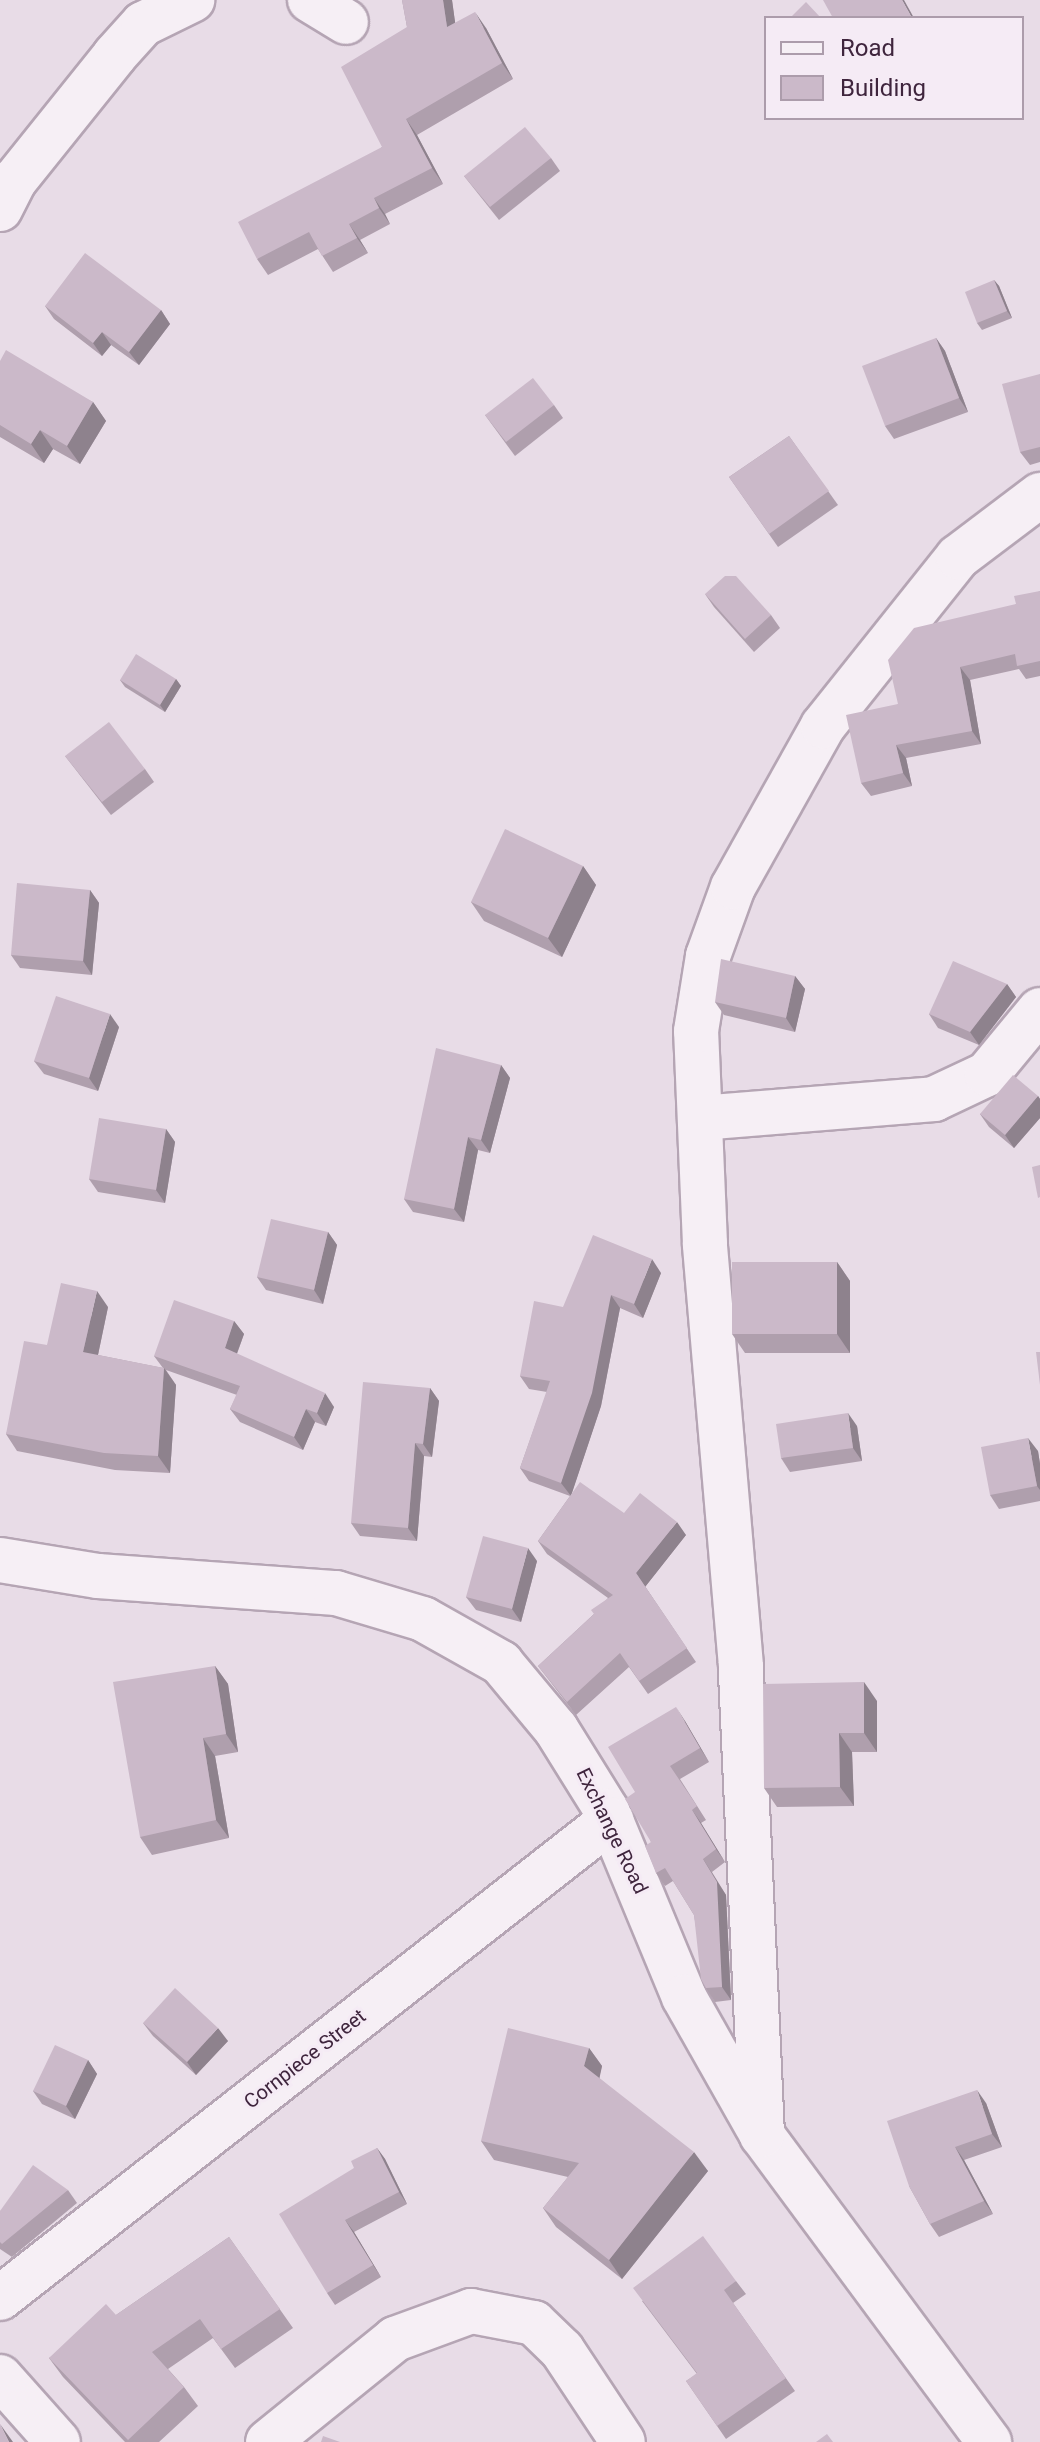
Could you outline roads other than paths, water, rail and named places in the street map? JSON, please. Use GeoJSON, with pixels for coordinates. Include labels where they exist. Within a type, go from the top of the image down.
{"type":"FeatureCollection","features":[{"type":"Feature","properties":{"kind":"street"},"geometry":{"type":"LineString","coordinates":[[0,209],[15,180],[143,24],[192,0]]}},
{"type":"Feature","properties":{"kind":"street"},"geometry":{"type":"LineString","coordinates":[[762,2135],[741,1666],[705,1244],[696,1031],[708,956],[733,887],[775,805],[823,726],[958,557],[1040,495]]}},
{"type":"Feature","properties":{"kind":"street"},"geometry":{"type":"LineString","coordinates":[[700,1118],[934,1099],[987,1074],[1040,1010]]}},
{"type":"Feature","properties":{"kind":"street","name":"Exchange Road"},"geometry":{"type":"LineString","coordinates":[[0,1560],[98,1576],[336,1593],[423,1619],[501,1663],[556,1729],[611,1820],[684,1997],[762,2135],[989,2442]]}},
{"type":"Feature","properties":{"kind":"street","name":"Cornpiece Street"},"geometry":{"type":"LineString","coordinates":[[0,2298],[611,1820]]}},
{"type":"Feature","properties":{"kind":"street"},"geometry":{"type":"LineString","coordinates":[[268,2442],[395,2339],[471,2311],[534,2323],[562,2350],[623,2442]]}},
{"type":"Feature","properties":{"kind":"street"},"geometry":{"type":"LineString","coordinates":[[0,2377],[58,2442]]}}]}
